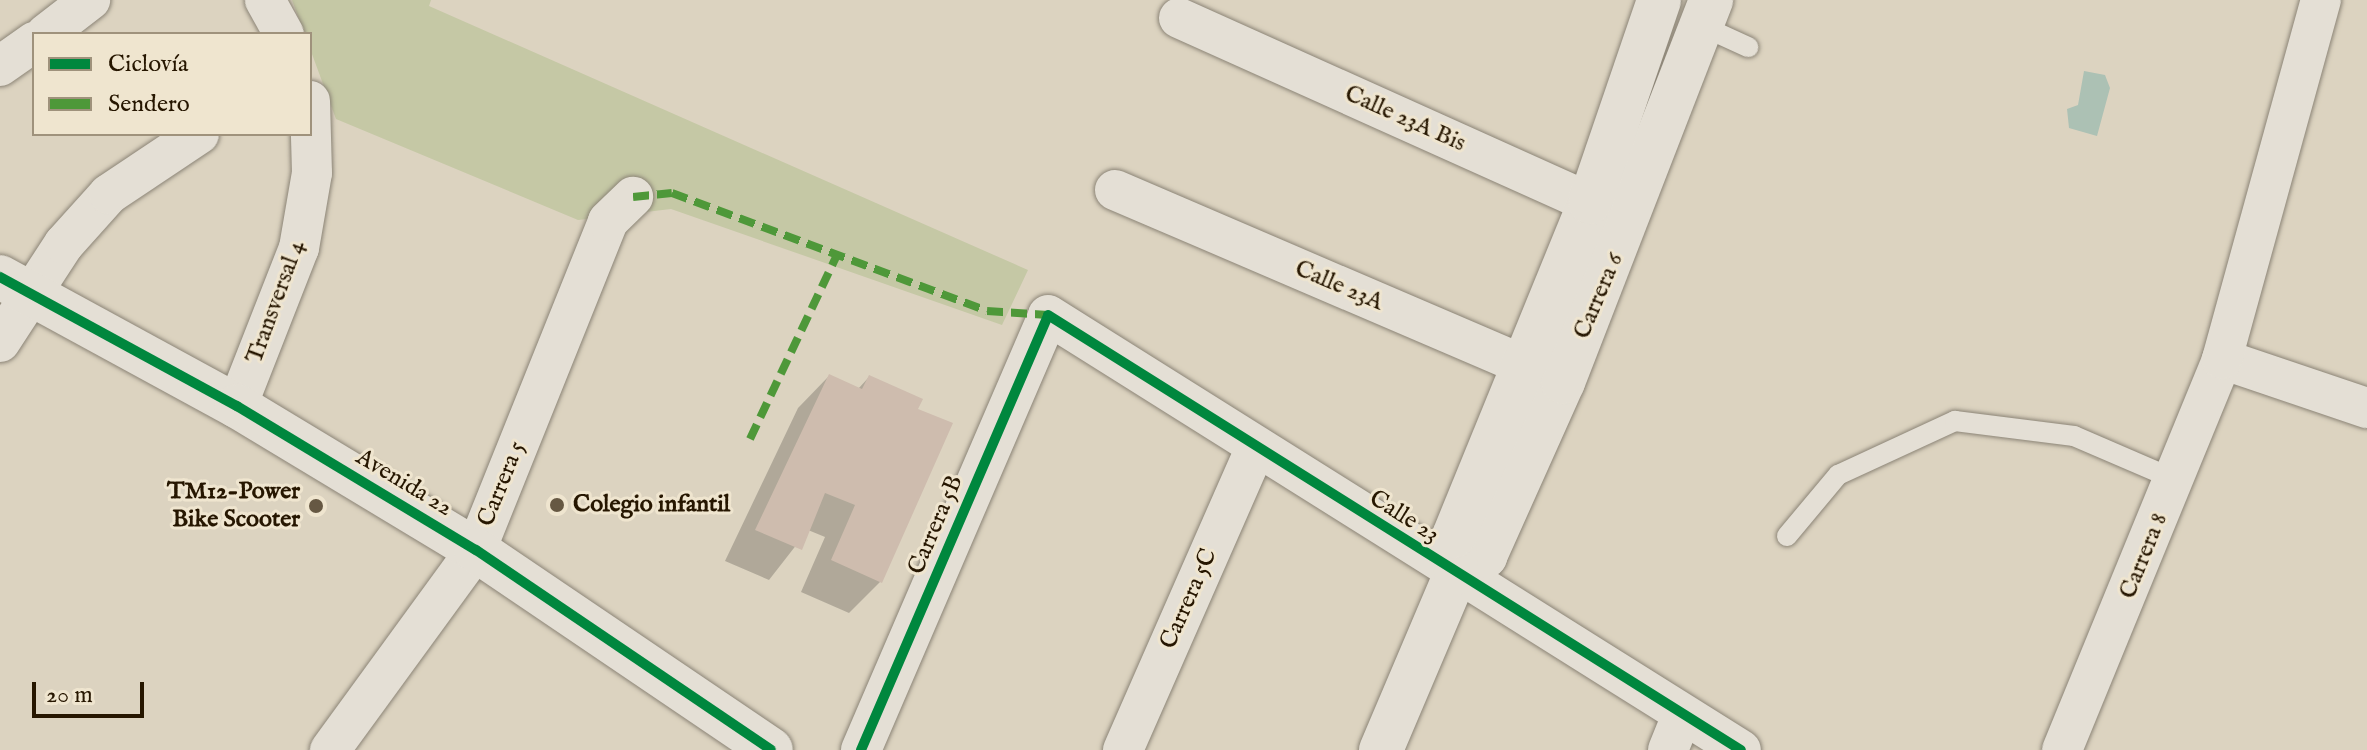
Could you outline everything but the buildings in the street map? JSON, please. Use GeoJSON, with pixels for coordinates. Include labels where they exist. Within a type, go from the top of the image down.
{"type":"FeatureCollection","features":[{"type":"Feature","properties":{"kind":"street"},"geometry":{"type":"LineString","coordinates":[[49,32],[90,0]]}},
{"type":"Feature","properties":{"kind":"street"},"geometry":{"type":"LineString","coordinates":[[265,0],[283,32]]}},
{"type":"Feature","properties":{"kind":"street","name":"Carrera 8"},"geometry":{"type":"LineString","coordinates":[[2062,750],[2222,359],[2321,0]]}},
{"type":"Feature","properties":{"kind":"street"},"geometry":{"type":"LineString","coordinates":[[1651,3],[1706,13]]}},
{"type":"Feature","properties":{"kind":"street","name":"Carrera 6"},"geometry":{"type":"LineString","coordinates":[[1544,374],[1590,202],[1651,3]]}},
{"type":"Feature","properties":{"kind":"street","name":"Carrera 6"},"geometry":{"type":"LineString","coordinates":[[1381,750],[1456,573],[1454,536],[1630,221],[1706,13]]}},
{"type":"Feature","properties":{"kind":"street","name":"Calle 23A Bis"},"geometry":{"type":"LineString","coordinates":[[1179,18],[1630,221]]}},
{"type":"Feature","properties":{"kind":"street"},"geometry":{"type":"LineString","coordinates":[[0,66],[32,43]]}},
{"type":"Feature","properties":{"kind":"street"},"geometry":{"type":"LineString","coordinates":[[0,342],[17,285],[64,244],[109,194],[196,136]]}},
{"type":"Feature","properties":{"kind":"street","name":"Transversal 4"},"geometry":{"type":"LineString","coordinates":[[237,406],[299,248],[312,173],[311,136]]}},
{"type":"Feature","properties":{"kind":"street","name":"Calle 23A"},"geometry":{"type":"LineString","coordinates":[[1115,190],[1544,374]]}},
{"type":"Feature","properties":{"kind":"street","name":"Carrera 5"},"geometry":{"type":"LineString","coordinates":[[330,750],[476,550],[608,221],[633,197]]}},
{"type":"Feature","properties":{"kind":"street","name":"Avenida 22"},"geometry":{"type":"LineString","coordinates":[[17,285],[237,406],[476,550],[771,750]]}},
{"type":"Feature","properties":{"kind":"street","name":"Calle 23"},"geometry":{"type":"LineString","coordinates":[[1048,315],[1456,573],[1675,733],[1741,750]]}},
{"type":"Feature","properties":{"kind":"street","name":"Carrera 5B"},"geometry":{"type":"LineString","coordinates":[[861,750],[1048,315]]}},
{"type":"Feature","properties":{"kind":"street"},"geometry":{"type":"LineString","coordinates":[[2222,359],[2367,408]]}},
{"type":"Feature","properties":{"kind":"street","name":"Carrera 5C"},"geometry":{"type":"LineString","coordinates":[[1123,750],[1256,447]]}},
{"type":"Feature","properties":{"kind":"lane"},"geometry":{"type":"LineString","coordinates":[[1706,13],[1748,47]]}},
{"type":"Feature","properties":{"kind":"lane"},"geometry":{"type":"LineString","coordinates":[[1787,536],[1838,475],[1955,421],[2074,436],[2174,479]]}},
{"type":"Feature","properties":{"kind":"green space"},"geometry":{"type":"Polygon","coordinates":[[[292,0],[431,0],[429,6],[1028,270],[1002,325],[671,209],[578,220],[336,119],[312,54],[312,32],[304,32],[292,0]]]}},
{"type":"Feature","properties":{"kind":"shaded area"},"geometry":{"type":"Polygon","coordinates":[[[2084,71],[2105,75],[2110,88],[2097,136],[2069,128],[2067,109],[2078,105],[2084,71]]]}},
{"type":"Feature","properties":{"kind":"marked path"},"geometry":{"type":"LineString","coordinates":[[633,197],[672,193],[987,311],[1048,315]]}},
{"type":"Feature","properties":{"kind":"marked path"},"geometry":{"type":"LineString","coordinates":[[750,439],[836,257]]}},
{"type":"Feature","properties":{"kind":"cycle path"},"geometry":{"type":"LineString","coordinates":[[0,277],[237,406],[476,550],[771,750]]}},
{"type":"Feature","properties":{"kind":"cycle path"},"geometry":{"type":"LineString","coordinates":[[861,750],[1048,315],[1741,750]]}},
{"type":"Feature","properties":{"kind":"place","name":"Colegio infantil"},"geometry":{"type":"Point","coordinates":[557,505]}},
{"type":"Feature","properties":{"kind":"place","name":"TM12-Power Bike Scooter"},"geometry":{"type":"Point","coordinates":[316,506]}}]}
